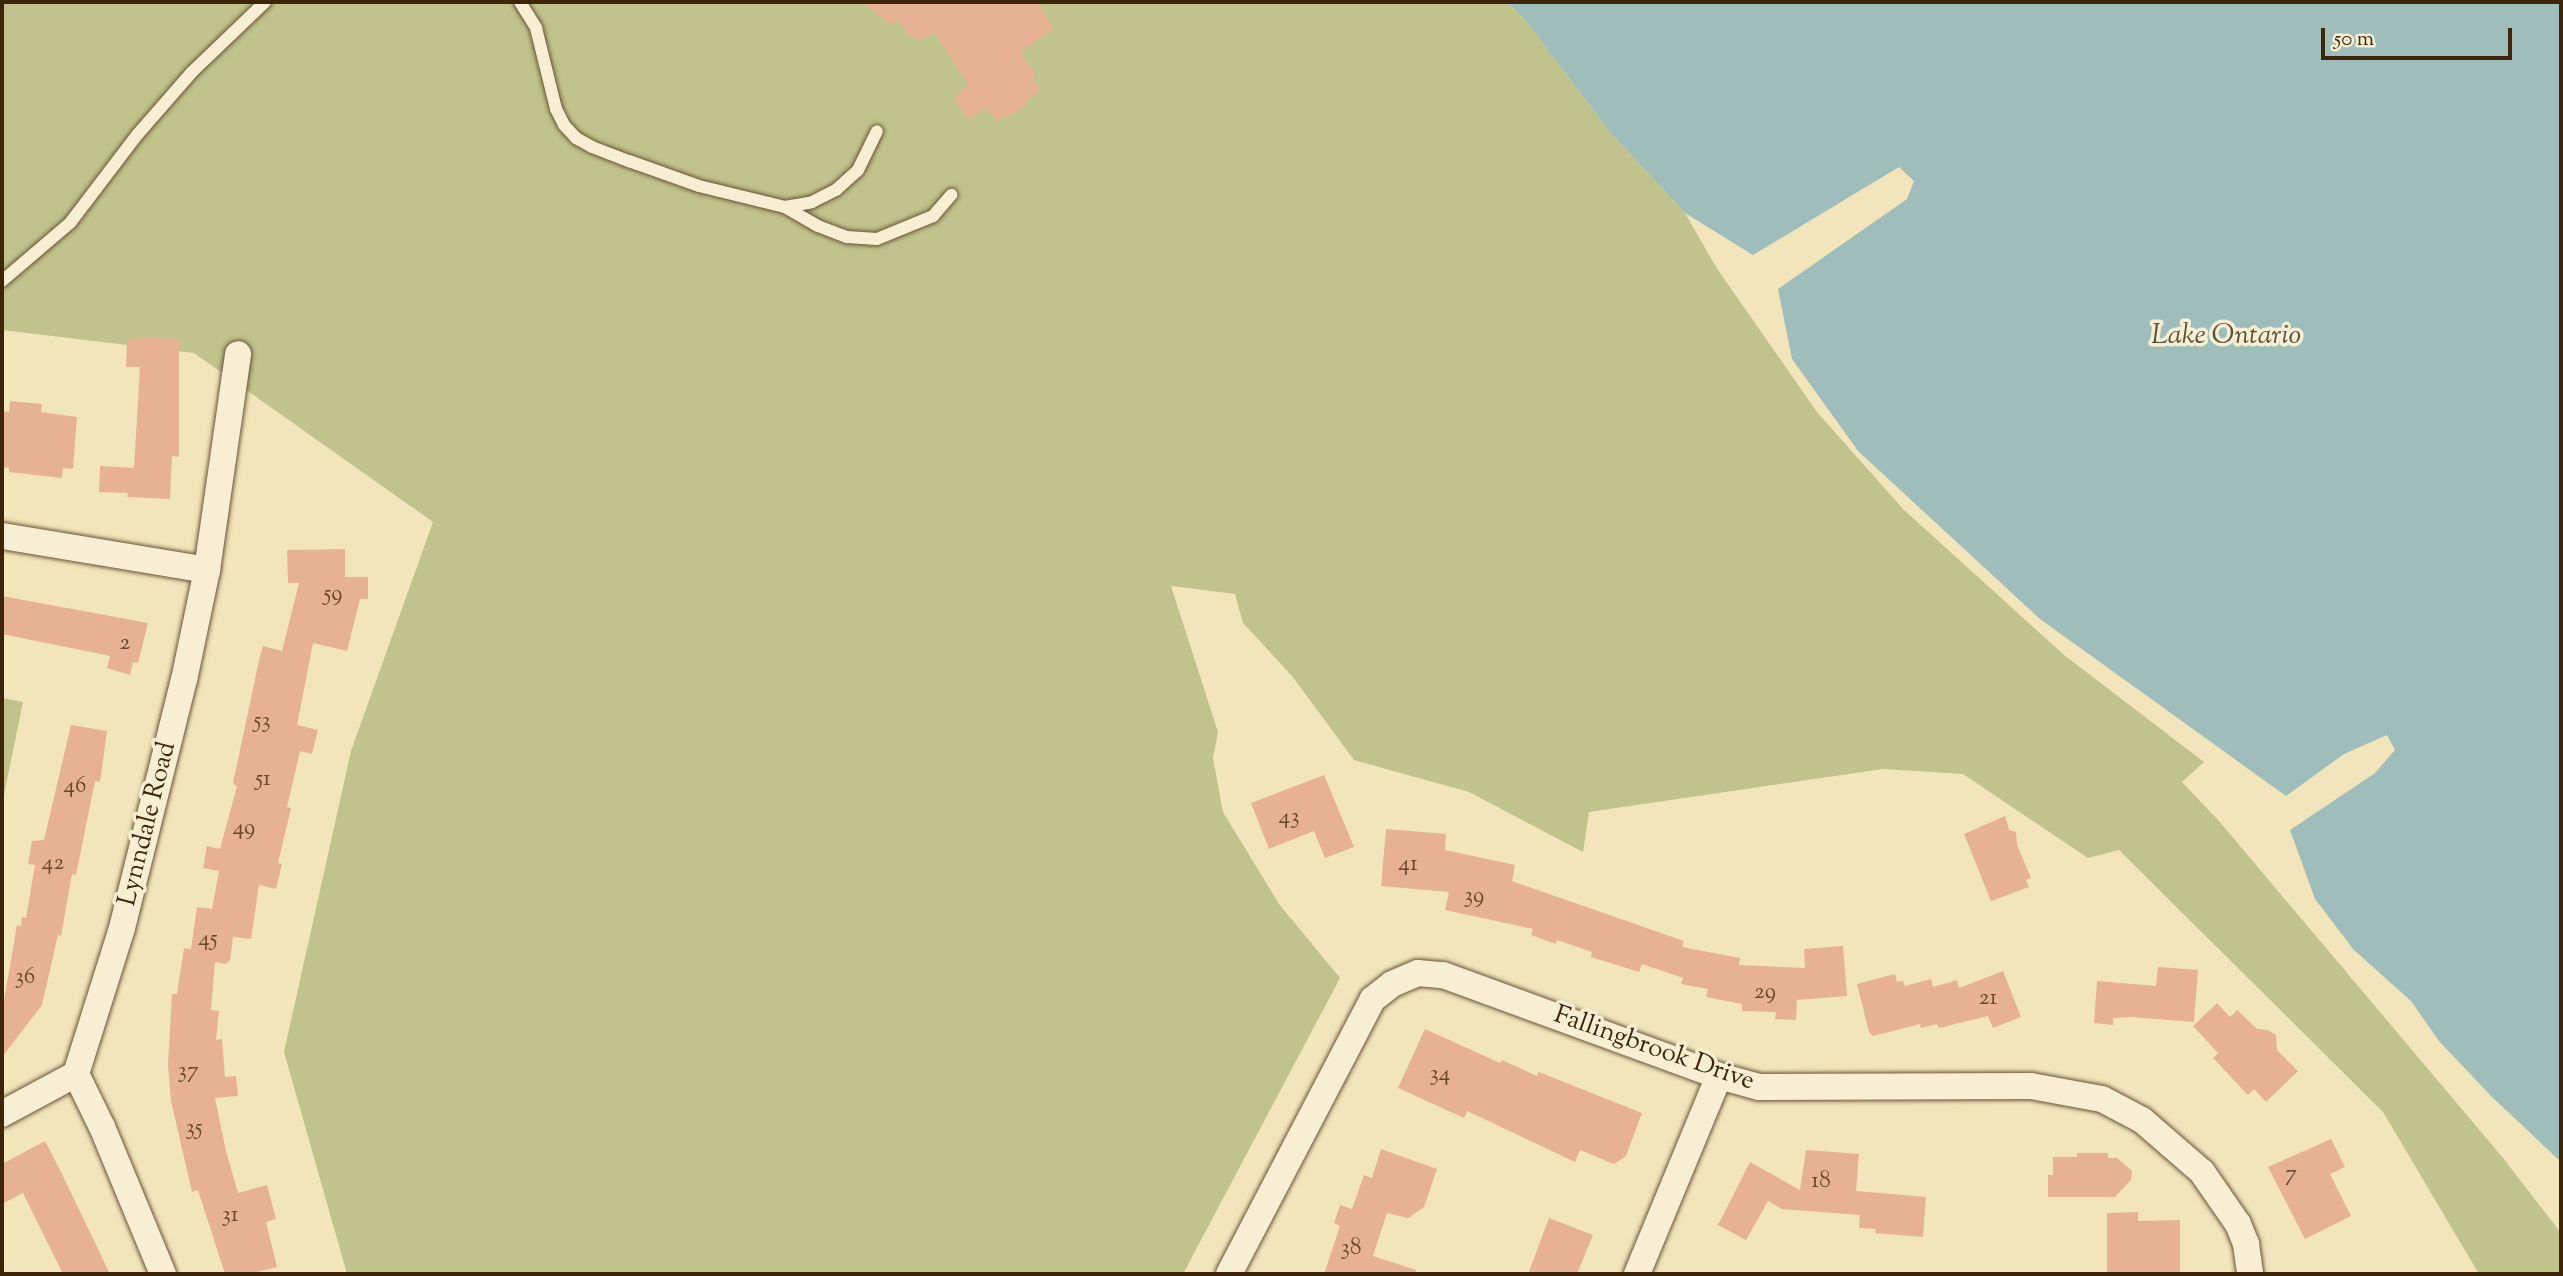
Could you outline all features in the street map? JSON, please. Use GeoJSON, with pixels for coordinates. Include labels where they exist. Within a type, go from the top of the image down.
{"type":"FeatureCollection","features":[{"type":"Feature","properties":{"kind":"street","name":"Lynndale Road"},"geometry":{"type":"LineString","coordinates":[[76,1074],[122,928],[184,680],[207,570],[238,354]]}},
{"type":"Feature","properties":{"kind":"street"},"geometry":{"type":"LineString","coordinates":[[2,536],[207,570]]}},
{"type":"Feature","properties":{"kind":"street","name":"Fallingbrook Drive"},"geometry":{"type":"LineString","coordinates":[[1229,1274],[1373,999],[1392,984],[1418,973],[1443,975],[1718,1076],[1759,1087],[2031,1086],[2102,1099],[2142,1120],[2202,1172],[2238,1224],[2246,1244],[2250,1274]]}},
{"type":"Feature","properties":{"kind":"street"},"geometry":{"type":"LineString","coordinates":[[2,1114],[76,1074],[102,1127],[163,1274]]}},
{"type":"Feature","properties":{"kind":"street"},"geometry":{"type":"LineString","coordinates":[[1637,1274],[1718,1076]]}},
{"type":"Feature","properties":{"kind":"lane"},"geometry":{"type":"LineString","coordinates":[[2,281],[70,223],[137,135],[192,72],[269,2]]}},
{"type":"Feature","properties":{"kind":"lane"},"geometry":{"type":"LineString","coordinates":[[520,2],[536,28],[556,109],[576,138],[592,147],[699,186],[785,207],[818,226],[847,237],[877,239],[933,216],[951,195]]}},
{"type":"Feature","properties":{"kind":"lane"},"geometry":{"type":"LineString","coordinates":[[785,207],[812,202],[837,189],[858,170],[877,131]]}},
{"type":"Feature","properties":{"kind":"green space"},"geometry":{"type":"Polygon","coordinates":[[[2,2],[1507,2],[1526,21],[1610,132],[1685,213],[1716,267],[1817,412],[1903,509],[2064,655],[2204,762],[2182,782],[2219,821],[2503,1158],[2561,1233],[2561,1274],[2479,1274],[2383,1112],[2119,850],[2088,858],[1963,774],[1883,769],[1589,812],[1583,852],[1469,792],[1354,760],[1292,676],[1243,623],[1235,594],[1171,586],[1218,732],[1213,758],[1223,812],[1279,904],[1340,978],[1183,1274],[347,1274],[284,1052],[351,751],[433,522],[194,353],[2,330],[2,2]]]}},
{"type":"Feature","properties":{"kind":"green space"},"geometry":{"type":"Polygon","coordinates":[[[2,698],[23,702],[2,804],[2,698]]]}},
{"type":"Feature","properties":{"kind":"water","name":"Lake Ontario"},"geometry":{"type":"Polygon","coordinates":[[[1507,2],[2561,2],[2561,1162],[2491,1096],[2439,1041],[2411,1001],[2354,950],[2315,899],[2290,830],[2375,773],[2395,750],[2387,735],[2344,754],[2286,796],[2040,619],[1858,451],[1792,359],[1778,289],[1907,199],[1914,181],[1899,167],[1753,255],[1685,213],[1610,132],[1526,21],[1507,2]]]}},
{"type":"Feature","properties":{"kind":"building"},"geometry":{"type":"Polygon","coordinates":[[[863,2],[1037,2],[1054,29],[1020,51],[1036,76],[1032,79],[1040,91],[1025,101],[1027,105],[1007,117],[1006,115],[996,121],[985,107],[969,121],[954,98],[969,85],[934,32],[921,40],[909,37],[897,18],[891,25],[863,2]]]}},
{"type":"Feature","properties":{"kind":"building"},"geometry":{"type":"Polygon","coordinates":[[[139,337],[179,339],[179,457],[172,456],[170,499],[127,497],[128,493],[99,492],[100,466],[134,468],[140,367],[126,367],[127,340],[138,340],[139,337]]]}},
{"type":"Feature","properties":{"kind":"building"},"geometry":{"type":"Polygon","coordinates":[[[10,401],[42,404],[41,412],[77,417],[73,469],[63,468],[62,478],[9,472],[9,468],[2,467],[2,411],[9,412],[10,401]]]}},
{"type":"Feature","properties":{"kind":"building"},"geometry":{"type":"Polygon","coordinates":[[[345,549],[345,577],[368,577],[368,599],[360,599],[347,651],[313,643],[297,725],[318,730],[312,754],[300,751],[287,807],[291,808],[278,863],[282,864],[276,889],[259,885],[251,939],[233,937],[230,960],[226,964],[215,962],[211,1010],[219,1011],[216,1040],[222,1039],[225,1077],[236,1076],[238,1096],[215,1098],[226,1151],[238,1193],[267,1185],[276,1219],[266,1222],[277,1267],[249,1274],[225,1274],[198,1190],[192,1192],[171,1101],[168,1065],[172,994],[177,994],[184,948],[191,949],[197,907],[212,909],[219,871],[203,868],[207,846],[220,849],[237,786],[233,783],[263,646],[282,651],[299,583],[288,583],[287,550],[345,549]]]}},
{"type":"Feature","properties":{"kind":"building"},"geometry":{"type":"Polygon","coordinates":[[[2,596],[148,623],[138,663],[133,662],[130,675],[107,668],[110,656],[2,634],[2,596]]]}},
{"type":"Feature","properties":{"kind":"building"},"geometry":{"type":"Polygon","coordinates":[[[71,725],[107,731],[100,782],[95,781],[76,875],[72,874],[61,936],[58,935],[42,1005],[2,1057],[2,1012],[17,925],[21,926],[22,917],[26,918],[35,865],[28,864],[32,841],[44,840],[71,725]]]}},
{"type":"Feature","properties":{"kind":"building"},"geometry":{"type":"Polygon","coordinates":[[[1324,775],[1354,847],[1325,858],[1314,831],[1269,849],[1251,803],[1324,775]]]}},
{"type":"Feature","properties":{"kind":"building"},"geometry":{"type":"Polygon","coordinates":[[[2005,816],[2009,830],[2016,832],[2017,845],[2031,878],[2026,880],[2029,887],[1991,901],[1964,834],[2005,816]]]}},
{"type":"Feature","properties":{"kind":"building"},"geometry":{"type":"Polygon","coordinates":[[[1386,829],[1446,834],[1445,850],[1515,865],[1512,881],[1684,941],[1682,947],[1740,958],[1739,965],[1805,968],[1804,949],[1843,946],[1847,996],[1797,1000],[1796,1020],[1775,1019],[1776,1012],[1742,1011],[1742,1004],[1706,997],[1708,989],[1681,984],[1683,978],[1642,964],[1639,972],[1591,957],[1592,952],[1557,940],[1556,944],[1531,935],[1533,929],[1445,910],[1449,892],[1381,886],[1386,829]]]}},
{"type":"Feature","properties":{"kind":"building"},"geometry":{"type":"Polygon","coordinates":[[[2158,967],[2198,970],[2194,1022],[2130,1017],[2113,1018],[2113,1025],[2094,1023],[2097,981],[2156,986],[2158,967]]]}},
{"type":"Feature","properties":{"kind":"building"},"geometry":{"type":"Polygon","coordinates":[[[2003,971],[2021,1017],[1993,1028],[1988,1016],[1939,1028],[1937,1024],[1921,1028],[1920,1024],[1873,1036],[1869,1032],[1857,984],[1895,974],[1897,982],[1903,981],[1905,986],[1931,979],[1933,987],[1957,980],[1959,988],[2003,971]]]}},
{"type":"Feature","properties":{"kind":"building"},"geometry":{"type":"Polygon","coordinates":[[[2217,1003],[2230,1017],[2237,1010],[2257,1029],[2268,1030],[2276,1035],[2277,1050],[2298,1071],[2266,1102],[2254,1089],[2248,1095],[2213,1058],[2218,1053],[2193,1026],[2217,1003]]]}},
{"type":"Feature","properties":{"kind":"building"},"geometry":{"type":"Polygon","coordinates":[[[1425,1029],[1500,1063],[1502,1060],[1537,1076],[1539,1072],[1642,1113],[1626,1156],[1614,1164],[1580,1150],[1575,1162],[1467,1111],[1464,1118],[1398,1088],[1425,1029]]]}},
{"type":"Feature","properties":{"kind":"building"},"geometry":{"type":"Polygon","coordinates":[[[2331,1139],[2345,1167],[2330,1174],[2351,1216],[2305,1239],[2268,1167],[2331,1139]]]}},
{"type":"Feature","properties":{"kind":"building"},"geometry":{"type":"Polygon","coordinates":[[[45,1141],[110,1274],[63,1274],[23,1193],[2,1204],[2,1164],[45,1141]]]}},
{"type":"Feature","properties":{"kind":"building"},"geometry":{"type":"Polygon","coordinates":[[[1381,1149],[1437,1169],[1424,1207],[1408,1218],[1387,1213],[1373,1256],[1416,1270],[1415,1274],[1324,1274],[1340,1226],[1334,1223],[1340,1205],[1352,1209],[1364,1175],[1372,1178],[1381,1149]]]}},
{"type":"Feature","properties":{"kind":"building"},"geometry":{"type":"Polygon","coordinates":[[[1806,1150],[1859,1154],[1856,1191],[1926,1197],[1923,1237],[1875,1233],[1876,1229],[1859,1228],[1860,1215],[1782,1209],[1768,1201],[1746,1240],[1718,1225],[1750,1162],[1800,1190],[1806,1150]]]}},
{"type":"Feature","properties":{"kind":"building"},"geometry":{"type":"Polygon","coordinates":[[[2077,1153],[2108,1153],[2108,1158],[2117,1158],[2132,1171],[2131,1180],[2115,1197],[2048,1197],[2048,1175],[2053,1175],[2053,1157],[2077,1157],[2077,1153]]]}},
{"type":"Feature","properties":{"kind":"building"},"geometry":{"type":"Polygon","coordinates":[[[2138,1212],[2138,1221],[2180,1220],[2180,1274],[2107,1274],[2107,1213],[2138,1212]]]}},
{"type":"Feature","properties":{"kind":"building"},"geometry":{"type":"Polygon","coordinates":[[[1549,1218],[1593,1235],[1577,1274],[1528,1274],[1549,1218]]]}}]}
